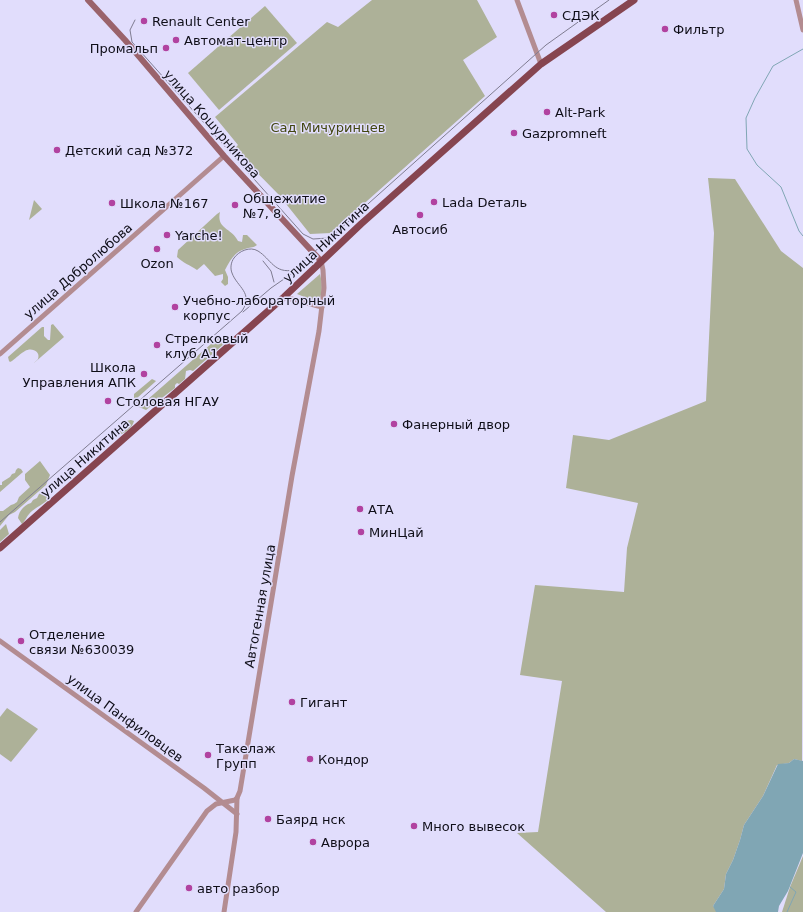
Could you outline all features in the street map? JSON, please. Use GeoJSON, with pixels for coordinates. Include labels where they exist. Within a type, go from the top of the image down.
{"type":"FeatureCollection","features":[{"type":"Feature","properties":{"kind":"main road","name":"улица Кошурникова"},"geometry":{"type":"LineString","coordinates":[[88,0],[125,40],[224,156],[321,262]]}},
{"type":"Feature","properties":{"kind":"main road","name":"улица Никитина"},"geometry":{"type":"LineString","coordinates":[[0,548],[284,298],[321,262],[541,64],[634,0]]}},
{"type":"Feature","properties":{"kind":"street"},"geometry":{"type":"LineString","coordinates":[[517,0],[541,64]]}},
{"type":"Feature","properties":{"kind":"street"},"geometry":{"type":"LineString","coordinates":[[796,0],[803,30]]}},
{"type":"Feature","properties":{"kind":"street","name":"улица Добролюбова"},"geometry":{"type":"LineString","coordinates":[[0,354],[224,156]]}},
{"type":"Feature","properties":{"kind":"street","name":"Автогенная улица"},"geometry":{"type":"LineString","coordinates":[[224,912],[238,798],[322,307],[324,279],[321,262]]}},
{"type":"Feature","properties":{"kind":"street"},"geometry":{"type":"LineString","coordinates":[[284,298],[322,307]]}},
{"type":"Feature","properties":{"kind":"street","name":"улица Панфиловцев"},"geometry":{"type":"LineString","coordinates":[[0,641],[237,814]]}},
{"type":"Feature","properties":{"kind":"street"},"geometry":{"type":"LineString","coordinates":[[136,912],[207,811],[216,804],[230,802],[238,798]]}},
{"type":"Feature","properties":{"kind":"green space","name":"Сад Мичуринцев"},"geometry":{"type":"Polygon","coordinates":[[[372,0],[477,0],[497,37],[463,60],[485,96],[331,233],[310,234],[279,195],[234,149],[238,145],[215,117],[327,22],[338,27],[372,0]]]}},
{"type":"Feature","properties":{"kind":"green space"},"geometry":{"type":"Polygon","coordinates":[[[265,6],[297,43],[219,110],[188,73],[265,6]]]}},
{"type":"Feature","properties":{"kind":"green space"},"geometry":{"type":"Polygon","coordinates":[[[708,178],[735,179],[781,251],[803,268],[802,761],[794,759],[789,763],[777,765],[763,796],[744,825],[733,860],[726,874],[724,889],[713,906],[718,912],[606,912],[517,833],[538,832],[562,681],[520,675],[535,585],[624,592],[627,548],[638,503],[566,488],[573,435],[609,440],[706,401],[714,233],[708,178]]]}},
{"type":"Feature","properties":{"kind":"green space"},"geometry":{"type":"Polygon","coordinates":[[[34,200],[42,209],[29,220],[34,200]]]}},
{"type":"Feature","properties":{"kind":"green space"},"geometry":{"type":"Polygon","coordinates":[[[220,212],[220,222],[238,241],[242,242],[243,235],[247,235],[257,245],[241,250],[233,257],[225,270],[228,277],[228,284],[225,286],[221,282],[223,279],[223,274],[215,276],[204,264],[197,270],[177,257],[178,250],[220,212]]]}},
{"type":"Feature","properties":{"kind":"green space"},"geometry":{"type":"Polygon","coordinates":[[[320,274],[322,292],[317,302],[297,294],[320,274]]]}},
{"type":"Feature","properties":{"kind":"green space"},"geometry":{"type":"Polygon","coordinates":[[[53,324],[64,337],[34,363],[39,356],[35,350],[30,349],[23,352],[12,361],[9,361],[8,357],[42,327],[44,327],[44,336],[50,340],[51,325],[53,324]]]}},
{"type":"Feature","properties":{"kind":"green space"},"geometry":{"type":"Polygon","coordinates":[[[219,337],[224,339],[225,343],[193,371],[186,371],[185,379],[179,384],[177,383],[175,388],[146,410],[139,407],[219,337]]]}},
{"type":"Feature","properties":{"kind":"green space"},"geometry":{"type":"Polygon","coordinates":[[[152,379],[156,381],[136,399],[134,398],[134,394],[152,379]]]}},
{"type":"Feature","properties":{"kind":"green space"},"geometry":{"type":"Polygon","coordinates":[[[126,421],[134,421],[129,429],[124,433],[116,435],[114,429],[119,428],[126,421]]]}},
{"type":"Feature","properties":{"kind":"green space"},"geometry":{"type":"Polygon","coordinates":[[[40,461],[50,475],[46,485],[15,512],[9,515],[0,526],[0,511],[3,511],[17,502],[19,497],[30,487],[25,480],[25,474],[40,461]]]}},
{"type":"Feature","properties":{"kind":"green space"},"geometry":{"type":"Polygon","coordinates":[[[18,468],[23,472],[0,492],[0,485],[2,485],[2,482],[15,473],[18,468]]]}},
{"type":"Feature","properties":{"kind":"green space"},"geometry":{"type":"Polygon","coordinates":[[[42,492],[48,493],[50,497],[34,509],[22,524],[18,518],[21,511],[42,492]]]}},
{"type":"Feature","properties":{"kind":"green space"},"geometry":{"type":"Polygon","coordinates":[[[6,524],[9,534],[0,542],[0,530],[6,524]]]}},
{"type":"Feature","properties":{"kind":"green space"},"geometry":{"type":"Polygon","coordinates":[[[7,708],[38,729],[11,762],[0,754],[0,717],[7,708]]]}},
{"type":"Feature","properties":{"kind":"green space"},"geometry":{"type":"Polygon","coordinates":[[[803,856],[803,912],[782,912],[790,887],[803,856]]]}},
{"type":"Feature","properties":{"kind":"water"},"geometry":{"type":"Polygon","coordinates":[[[794,759],[803,761],[803,853],[788,891],[779,906],[778,912],[716,912],[713,906],[724,889],[726,874],[733,860],[744,825],[763,796],[778,764],[789,763],[794,759]]]}},
{"type":"Feature","properties":{"kind":"waterway"},"geometry":{"type":"LineString","coordinates":[[803,49],[773,66],[755,98],[746,118],[747,149],[757,165],[781,187],[799,231],[803,236]]}},
{"type":"Feature","properties":{"kind":"waterway"},"geometry":{"type":"LineString","coordinates":[[787,912],[796,892],[790,887]]}},
{"type":"Feature","properties":{"kind":"tram line"},"geometry":{"type":"LineString","coordinates":[[0,522],[242,311],[245,305],[245,295],[234,278],[231,269],[231,265],[236,255],[245,250],[252,249],[262,254],[277,268],[287,271],[294,270],[546,45],[609,0]]}},
{"type":"Feature","properties":{"kind":"tram line"},"geometry":{"type":"LineString","coordinates":[[135,20],[130,30],[132,42],[303,234],[313,239],[329,238]]}},
{"type":"Feature","properties":{"kind":"tram line"},"geometry":{"type":"LineString","coordinates":[[263,261],[271,271],[274,282]]}},
{"type":"Feature","properties":{"kind":"tram line"},"geometry":{"type":"LineString","coordinates":[[243,312],[271,288],[297,270]]}},
{"type":"Feature","properties":{"kind":"place","name":"СДЭК"},"geometry":{"type":"Point","coordinates":[554,15]}},
{"type":"Feature","properties":{"kind":"place","name":"Renault Center"},"geometry":{"type":"Point","coordinates":[144,21]}},
{"type":"Feature","properties":{"kind":"place","name":"Фильтр"},"geometry":{"type":"Point","coordinates":[665,29]}},
{"type":"Feature","properties":{"kind":"place","name":"Автомат-центр"},"geometry":{"type":"Point","coordinates":[176,40]}},
{"type":"Feature","properties":{"kind":"place","name":"Промальп"},"geometry":{"type":"Point","coordinates":[166,48]}},
{"type":"Feature","properties":{"kind":"place","name":"Alt-Park"},"geometry":{"type":"Point","coordinates":[547,112]}},
{"type":"Feature","properties":{"kind":"place","name":"Gazpromneft"},"geometry":{"type":"Point","coordinates":[514,133]}},
{"type":"Feature","properties":{"kind":"place","name":"Детский сад №372"},"geometry":{"type":"Point","coordinates":[57,150]}},
{"type":"Feature","properties":{"kind":"place","name":"Lada Dеталь"},"geometry":{"type":"Point","coordinates":[434,202]}},
{"type":"Feature","properties":{"kind":"place","name":"Школа №167"},"geometry":{"type":"Point","coordinates":[112,203]}},
{"type":"Feature","properties":{"kind":"place","name":"Общежитие №7, 8"},"geometry":{"type":"Point","coordinates":[235,205]}},
{"type":"Feature","properties":{"kind":"place","name":"Автосиб"},"geometry":{"type":"Point","coordinates":[420,215]}},
{"type":"Feature","properties":{"kind":"place","name":"Yarche!"},"geometry":{"type":"Point","coordinates":[167,235]}},
{"type":"Feature","properties":{"kind":"place","name":"Ozon"},"geometry":{"type":"Point","coordinates":[157,249]}},
{"type":"Feature","properties":{"kind":"place","name":"Учебно-лабораторный корпус"},"geometry":{"type":"Point","coordinates":[175,307]}},
{"type":"Feature","properties":{"kind":"place","name":"Стрелковый клуб А1"},"geometry":{"type":"Point","coordinates":[157,345]}},
{"type":"Feature","properties":{"kind":"place","name":"Школа Управления АПК"},"geometry":{"type":"Point","coordinates":[144,374]}},
{"type":"Feature","properties":{"kind":"place","name":"Столовая НГАУ"},"geometry":{"type":"Point","coordinates":[108,401]}},
{"type":"Feature","properties":{"kind":"place","name":"Фанерный двор"},"geometry":{"type":"Point","coordinates":[394,424]}},
{"type":"Feature","properties":{"kind":"place","name":"АТА"},"geometry":{"type":"Point","coordinates":[360,509]}},
{"type":"Feature","properties":{"kind":"place","name":"МинЦай"},"geometry":{"type":"Point","coordinates":[361,532]}},
{"type":"Feature","properties":{"kind":"place","name":"Отделение связи №630039"},"geometry":{"type":"Point","coordinates":[21,641]}},
{"type":"Feature","properties":{"kind":"place","name":"Гигант"},"geometry":{"type":"Point","coordinates":[292,702]}},
{"type":"Feature","properties":{"kind":"place","name":"Такелаж Групп"},"geometry":{"type":"Point","coordinates":[208,755]}},
{"type":"Feature","properties":{"kind":"place","name":"Кондор"},"geometry":{"type":"Point","coordinates":[310,759]}},
{"type":"Feature","properties":{"kind":"place","name":"Баярд нск"},"geometry":{"type":"Point","coordinates":[268,819]}},
{"type":"Feature","properties":{"kind":"place","name":"Много вывесок"},"geometry":{"type":"Point","coordinates":[414,826]}},
{"type":"Feature","properties":{"kind":"place","name":"Аврора"},"geometry":{"type":"Point","coordinates":[313,842]}},
{"type":"Feature","properties":{"kind":"place","name":"авто разбор"},"geometry":{"type":"Point","coordinates":[189,888]}}]}
